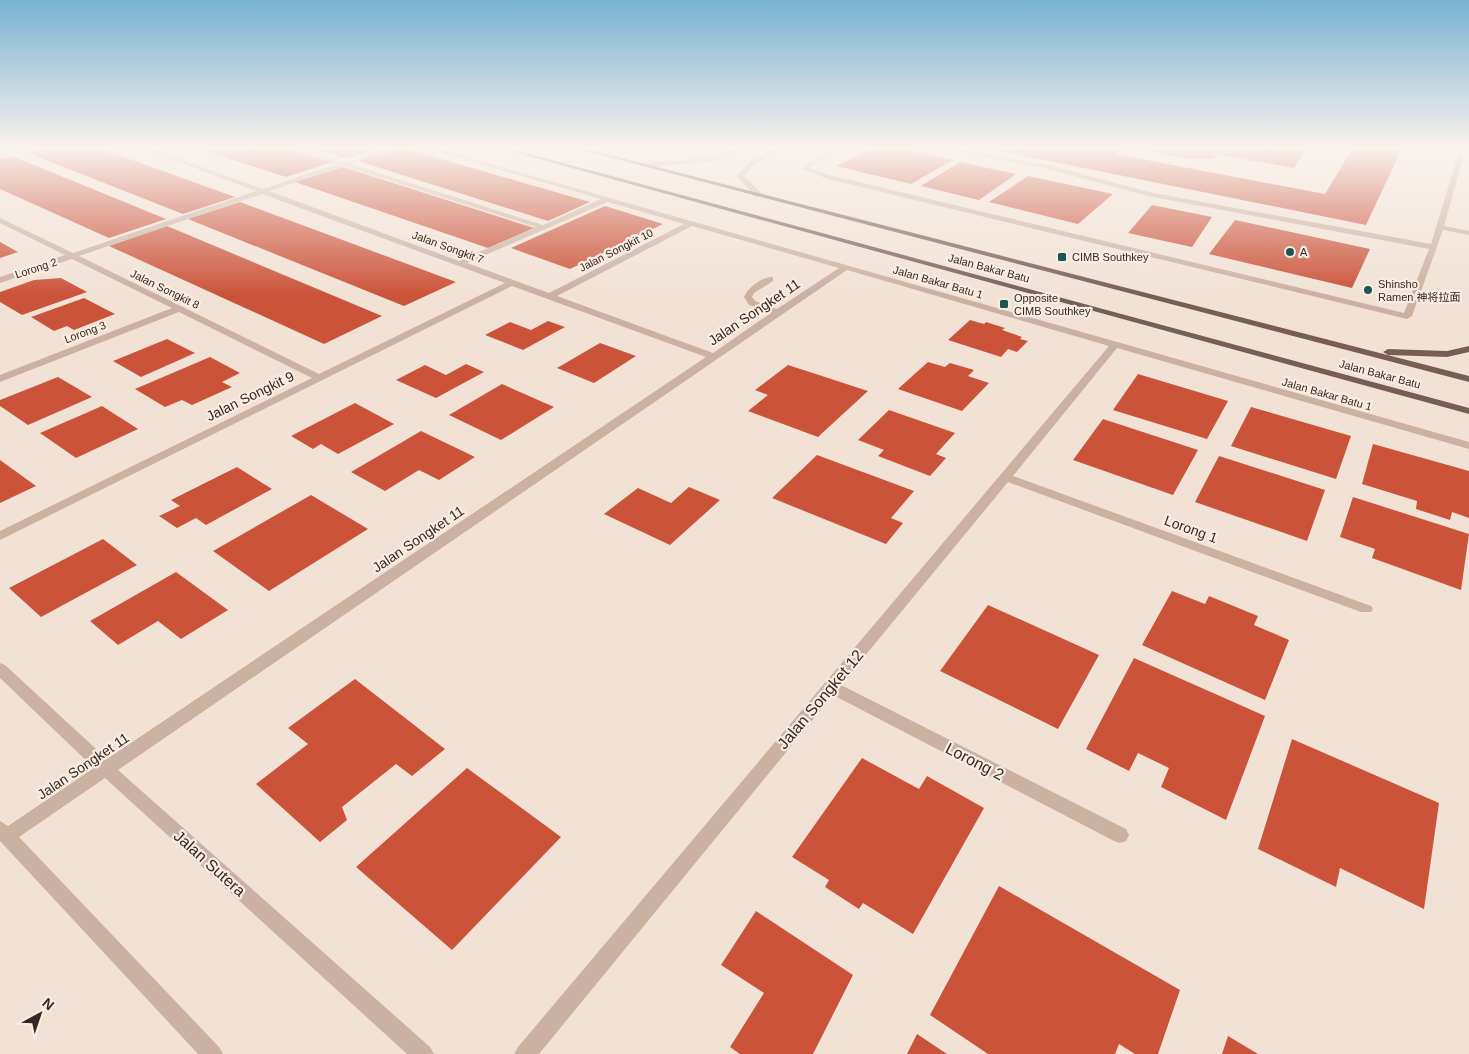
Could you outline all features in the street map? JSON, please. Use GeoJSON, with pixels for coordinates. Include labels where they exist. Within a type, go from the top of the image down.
{"type":"FeatureCollection","features":[{"type":"Feature","properties":{"kind":"main road","name":"Jalan Bakar Batu"},"geometry":{"type":"LineString","coordinates":[[683,197],[1469,411]]}},
{"type":"Feature","properties":{"kind":"main road","name":"Jalan Bakar Batu"},"geometry":{"type":"LineString","coordinates":[[767,197],[1469,379]]}},
{"type":"Feature","properties":{"kind":"main road"},"geometry":{"type":"LineString","coordinates":[[1331,344],[1424,355],[1447,354],[1469,349]]}},
{"type":"Feature","properties":{"kind":"main road"},"geometry":{"type":"LineString","coordinates":[[1386,388],[1469,404]]}},
{"type":"Feature","properties":{"kind":"street","name":"Lorong 2"},"geometry":{"type":"LineString","coordinates":[[0,280],[246,197]]}},
{"type":"Feature","properties":{"kind":"street","name":"Jalan Songkit 7"},"geometry":{"type":"LineString","coordinates":[[281,197],[715,357]]}},
{"type":"Feature","properties":{"kind":"street"},"geometry":{"type":"LineString","coordinates":[[448,197],[542,227]]}},
{"type":"Feature","properties":{"kind":"street","name":"Jalan Bakar Batu 1"},"geometry":{"type":"LineString","coordinates":[[602,197],[1469,446]]}},
{"type":"Feature","properties":{"kind":"street"},"geometry":{"type":"LineString","coordinates":[[912,197],[1408,316],[1434,247],[1448,197]]}},
{"type":"Feature","properties":{"kind":"street"},"geometry":{"type":"LineString","coordinates":[[1165,197],[1434,247]]}},
{"type":"Feature","properties":{"kind":"street"},"geometry":{"type":"LineString","coordinates":[[461,263],[608,199]]}},
{"type":"Feature","properties":{"kind":"street","name":"Jalan Songkit 8"},"geometry":{"type":"LineString","coordinates":[[0,220],[320,378]]}},
{"type":"Feature","properties":{"kind":"street","name":"Jalan Songkit 10"},"geometry":{"type":"LineString","coordinates":[[550,296],[691,223]]}},
{"type":"Feature","properties":{"kind":"street"},"geometry":{"type":"LineString","coordinates":[[1439,227],[1469,233]]}},
{"type":"Feature","properties":{"kind":"street","name":"Jalan Songket 11"},"geometry":{"type":"LineString","coordinates":[[3,832],[106,769],[846,267]]}},
{"type":"Feature","properties":{"kind":"street"},"geometry":{"type":"LineString","coordinates":[[770,279],[750,292],[748,297],[752,303],[779,313]]}},
{"type":"Feature","properties":{"kind":"street","name":"Jalan Songkit 9"},"geometry":{"type":"LineString","coordinates":[[0,536],[513,282]]}},
{"type":"Feature","properties":{"kind":"street","name":"Lorong 3"},"geometry":{"type":"LineString","coordinates":[[0,379],[179,309]]}},
{"type":"Feature","properties":{"kind":"street","name":"Jalan Songket 12"},"geometry":{"type":"LineString","coordinates":[[524,1054],[1115,344]]}},
{"type":"Feature","properties":{"kind":"street","name":"Lorong 1"},"geometry":{"type":"LineString","coordinates":[[1005,477],[1366,608]]}},
{"type":"Feature","properties":{"kind":"street","name":"Jalan Sutera"},"geometry":{"type":"LineString","coordinates":[[0,669],[106,769],[423,1054]]}},
{"type":"Feature","properties":{"kind":"street","name":"Lorong 2"},"geometry":{"type":"LineString","coordinates":[[831,687],[1120,835]]}},
{"type":"Feature","properties":{"kind":"street"},"geometry":{"type":"LineString","coordinates":[[3,832],[212,1054]]}},
{"type":"Feature","properties":{"kind":"building"},"geometry":{"type":"Polygon","coordinates":[[[18,197],[113,197],[166,219],[109,238],[18,197]]]}},
{"type":"Feature","properties":{"kind":"building"},"geometry":{"type":"Polygon","coordinates":[[[140,197],[234,197],[183,214],[140,197]]]}},
{"type":"Feature","properties":{"kind":"building"},"geometry":{"type":"Polygon","coordinates":[[[339,197],[438,197],[534,228],[488,248],[339,197]]]}},
{"type":"Feature","properties":{"kind":"building"},"geometry":{"type":"Polygon","coordinates":[[[473,197],[573,197],[590,202],[548,221],[473,197]]]}},
{"type":"Feature","properties":{"kind":"building"},"geometry":{"type":"Polygon","coordinates":[[[967,197],[983,197],[979,200],[967,197]]]}},
{"type":"Feature","properties":{"kind":"building"},"geometry":{"type":"Polygon","coordinates":[[[996,197],[1109,197],[1078,224],[989,202],[996,197]]]}},
{"type":"Feature","properties":{"kind":"building"},"geometry":{"type":"Polygon","coordinates":[[[1228,197],[1379,197],[1366,225],[1228,197]]]}},
{"type":"Feature","properties":{"kind":"building"},"geometry":{"type":"Polygon","coordinates":[[[240,202],[456,282],[404,306],[188,219],[240,202]]]}},
{"type":"Feature","properties":{"kind":"building"},"geometry":{"type":"Polygon","coordinates":[[[1152,205],[1212,217],[1192,247],[1128,233],[1152,205]]]}},
{"type":"Feature","properties":{"kind":"building"},"geometry":{"type":"Polygon","coordinates":[[[605,206],[663,224],[570,269],[511,248],[605,206]]]}},
{"type":"Feature","properties":{"kind":"building","name":"A"},"geometry":{"type":"Polygon","coordinates":[[[1235,220],[1370,249],[1352,288],[1209,254],[1235,220]]]}},
{"type":"Feature","properties":{"kind":"building"},"geometry":{"type":"Polygon","coordinates":[[[167,226],[382,316],[324,344],[109,246],[167,226]]]}},
{"type":"Feature","properties":{"kind":"building"},"geometry":{"type":"Polygon","coordinates":[[[0,242],[18,252],[0,258],[0,242]]]}},
{"type":"Feature","properties":{"kind":"building"},"geometry":{"type":"Polygon","coordinates":[[[61,278],[87,292],[22,315],[0,302],[0,292],[34,280],[61,278]]]}},
{"type":"Feature","properties":{"kind":"building"},"geometry":{"type":"Polygon","coordinates":[[[84,298],[115,314],[74,330],[67,326],[54,331],[31,317],[84,298]]]}},
{"type":"Feature","properties":{"kind":"building"},"geometry":{"type":"Polygon","coordinates":[[[970,320],[984,324],[986,322],[1005,328],[1002,330],[1028,341],[1017,352],[1008,349],[1001,357],[948,340],[970,320]]]}},
{"type":"Feature","properties":{"kind":"building"},"geometry":{"type":"Polygon","coordinates":[[[548,321],[565,327],[523,350],[485,335],[510,322],[531,330],[548,321]]]}},
{"type":"Feature","properties":{"kind":"building"},"geometry":{"type":"Polygon","coordinates":[[[167,339],[195,353],[141,377],[113,361],[167,339]]]}},
{"type":"Feature","properties":{"kind":"building"},"geometry":{"type":"Polygon","coordinates":[[[600,343],[636,356],[594,383],[557,368],[600,343]]]}},
{"type":"Feature","properties":{"kind":"building"},"geometry":{"type":"Polygon","coordinates":[[[210,357],[240,373],[222,382],[232,387],[192,405],[182,400],[165,407],[135,389],[210,357]]]}},
{"type":"Feature","properties":{"kind":"building"},"geometry":{"type":"Polygon","coordinates":[[[928,362],[945,367],[950,363],[974,370],[968,376],[989,383],[962,411],[898,389],[928,362]]]}},
{"type":"Feature","properties":{"kind":"building"},"geometry":{"type":"Polygon","coordinates":[[[466,364],[484,372],[436,398],[396,380],[425,365],[446,375],[466,364]]]}},
{"type":"Feature","properties":{"kind":"building"},"geometry":{"type":"Polygon","coordinates":[[[788,365],[868,391],[818,437],[748,411],[768,395],[755,390],[788,365]]]}},
{"type":"Feature","properties":{"kind":"building"},"geometry":{"type":"Polygon","coordinates":[[[1138,374],[1228,401],[1207,439],[1113,410],[1138,374]]]}},
{"type":"Feature","properties":{"kind":"building"},"geometry":{"type":"Polygon","coordinates":[[[58,377],[92,397],[28,425],[0,406],[0,400],[58,377]]]}},
{"type":"Feature","properties":{"kind":"building"},"geometry":{"type":"Polygon","coordinates":[[[502,384],[554,407],[501,440],[449,415],[502,384]]]}},
{"type":"Feature","properties":{"kind":"building"},"geometry":{"type":"Polygon","coordinates":[[[355,403],[394,424],[338,454],[321,444],[313,449],[291,436],[355,403]]]}},
{"type":"Feature","properties":{"kind":"building"},"geometry":{"type":"Polygon","coordinates":[[[102,406],[138,429],[76,458],[40,433],[102,406]]]}},
{"type":"Feature","properties":{"kind":"building"},"geometry":{"type":"Polygon","coordinates":[[[1251,407],[1351,436],[1336,479],[1231,446],[1251,407]]]}},
{"type":"Feature","properties":{"kind":"building"},"geometry":{"type":"Polygon","coordinates":[[[889,410],[955,433],[936,454],[946,458],[930,476],[878,456],[884,450],[858,440],[889,410]]]}},
{"type":"Feature","properties":{"kind":"building"},"geometry":{"type":"Polygon","coordinates":[[[1103,419],[1198,450],[1173,495],[1073,460],[1103,419]]]}},
{"type":"Feature","properties":{"kind":"building"},"geometry":{"type":"Polygon","coordinates":[[[421,431],[475,457],[439,480],[419,470],[385,491],[351,472],[421,431]]]}},
{"type":"Feature","properties":{"kind":"building"},"geometry":{"type":"Polygon","coordinates":[[[1373,444],[1469,471],[1469,518],[1452,512],[1450,520],[1416,509],[1417,501],[1362,484],[1373,444]]]}},
{"type":"Feature","properties":{"kind":"building"},"geometry":{"type":"Polygon","coordinates":[[[817,455],[914,491],[891,518],[903,523],[886,544],[772,498],[817,455]]]}},
{"type":"Feature","properties":{"kind":"building"},"geometry":{"type":"Polygon","coordinates":[[[1219,456],[1325,490],[1307,541],[1195,502],[1219,456]]]}},
{"type":"Feature","properties":{"kind":"building"},"geometry":{"type":"Polygon","coordinates":[[[0,460],[36,486],[0,503],[0,460]]]}},
{"type":"Feature","properties":{"kind":"building"},"geometry":{"type":"Polygon","coordinates":[[[237,467],[272,489],[206,525],[196,518],[177,528],[159,516],[180,506],[171,500],[237,467]]]}},
{"type":"Feature","properties":{"kind":"building"},"geometry":{"type":"Polygon","coordinates":[[[689,487],[720,500],[670,545],[604,514],[638,488],[671,503],[689,487]]]}},
{"type":"Feature","properties":{"kind":"building"},"geometry":{"type":"Polygon","coordinates":[[[311,495],[368,529],[269,591],[213,551],[311,495]]]}},
{"type":"Feature","properties":{"kind":"building"},"geometry":{"type":"Polygon","coordinates":[[[1353,497],[1469,534],[1461,590],[1372,558],[1375,549],[1340,537],[1353,497]]]}},
{"type":"Feature","properties":{"kind":"building"},"geometry":{"type":"Polygon","coordinates":[[[103,539],[137,565],[41,617],[9,588],[103,539]]]}},
{"type":"Feature","properties":{"kind":"building"},"geometry":{"type":"Polygon","coordinates":[[[176,572],[228,610],[181,639],[158,621],[118,645],[90,621],[176,572]]]}},
{"type":"Feature","properties":{"kind":"building"},"geometry":{"type":"Polygon","coordinates":[[[1172,591],[1205,604],[1209,596],[1258,616],[1254,625],[1289,640],[1265,700],[1142,645],[1172,591]]]}},
{"type":"Feature","properties":{"kind":"building"},"geometry":{"type":"Polygon","coordinates":[[[988,605],[1099,655],[1058,729],[940,671],[988,605]]]}},
{"type":"Feature","properties":{"kind":"building"},"geometry":{"type":"Polygon","coordinates":[[[1134,658],[1265,716],[1226,820],[1161,787],[1169,768],[1138,753],[1129,771],[1086,749],[1134,658]]]}},
{"type":"Feature","properties":{"kind":"building"},"geometry":{"type":"Polygon","coordinates":[[[355,679],[445,749],[412,776],[396,764],[342,807],[347,820],[320,842],[256,784],[308,744],[288,728],[355,679]]]}},
{"type":"Feature","properties":{"kind":"building"},"geometry":{"type":"Polygon","coordinates":[[[1292,739],[1439,803],[1424,909],[1340,868],[1336,887],[1258,849],[1292,739]]]}},
{"type":"Feature","properties":{"kind":"building"},"geometry":{"type":"Polygon","coordinates":[[[862,758],[919,789],[927,776],[984,808],[913,934],[863,903],[859,909],[825,887],[829,880],[792,857],[862,758]]]}},
{"type":"Feature","properties":{"kind":"building"},"geometry":{"type":"Polygon","coordinates":[[[467,768],[561,837],[452,950],[356,867],[467,768]]]}},
{"type":"Feature","properties":{"kind":"building"},"geometry":{"type":"Polygon","coordinates":[[[999,886],[1180,990],[1158,1054],[1135,1054],[1119,1044],[1115,1054],[988,1054],[930,1015],[999,886]]]}},
{"type":"Feature","properties":{"kind":"building"},"geometry":{"type":"Polygon","coordinates":[[[756,911],[853,975],[813,1054],[740,1054],[730,1047],[764,993],[721,965],[756,911]]]}},
{"type":"Feature","properties":{"kind":"building"},"geometry":{"type":"Polygon","coordinates":[[[917,1034],[947,1054],[907,1054],[917,1034]]]}},
{"type":"Feature","properties":{"kind":"building"},"geometry":{"type":"Polygon","coordinates":[[[1228,1036],[1258,1054],[1222,1054],[1228,1036]]]}},
{"type":"Feature","properties":{"kind":"place","name":"A"},"geometry":{"type":"Point","coordinates":[1290,252]}},
{"type":"Feature","properties":{"kind":"place","name":"CIMB Southkey"},"geometry":{"type":"Point","coordinates":[1062,257]}},
{"type":"Feature","properties":{"kind":"place","name":"Shinsho Ramen 神将拉面"},"geometry":{"type":"Point","coordinates":[1368,290]}},
{"type":"Feature","properties":{"kind":"place","name":"Opposite CIMB Southkey"},"geometry":{"type":"Point","coordinates":[1004,304]}}]}
